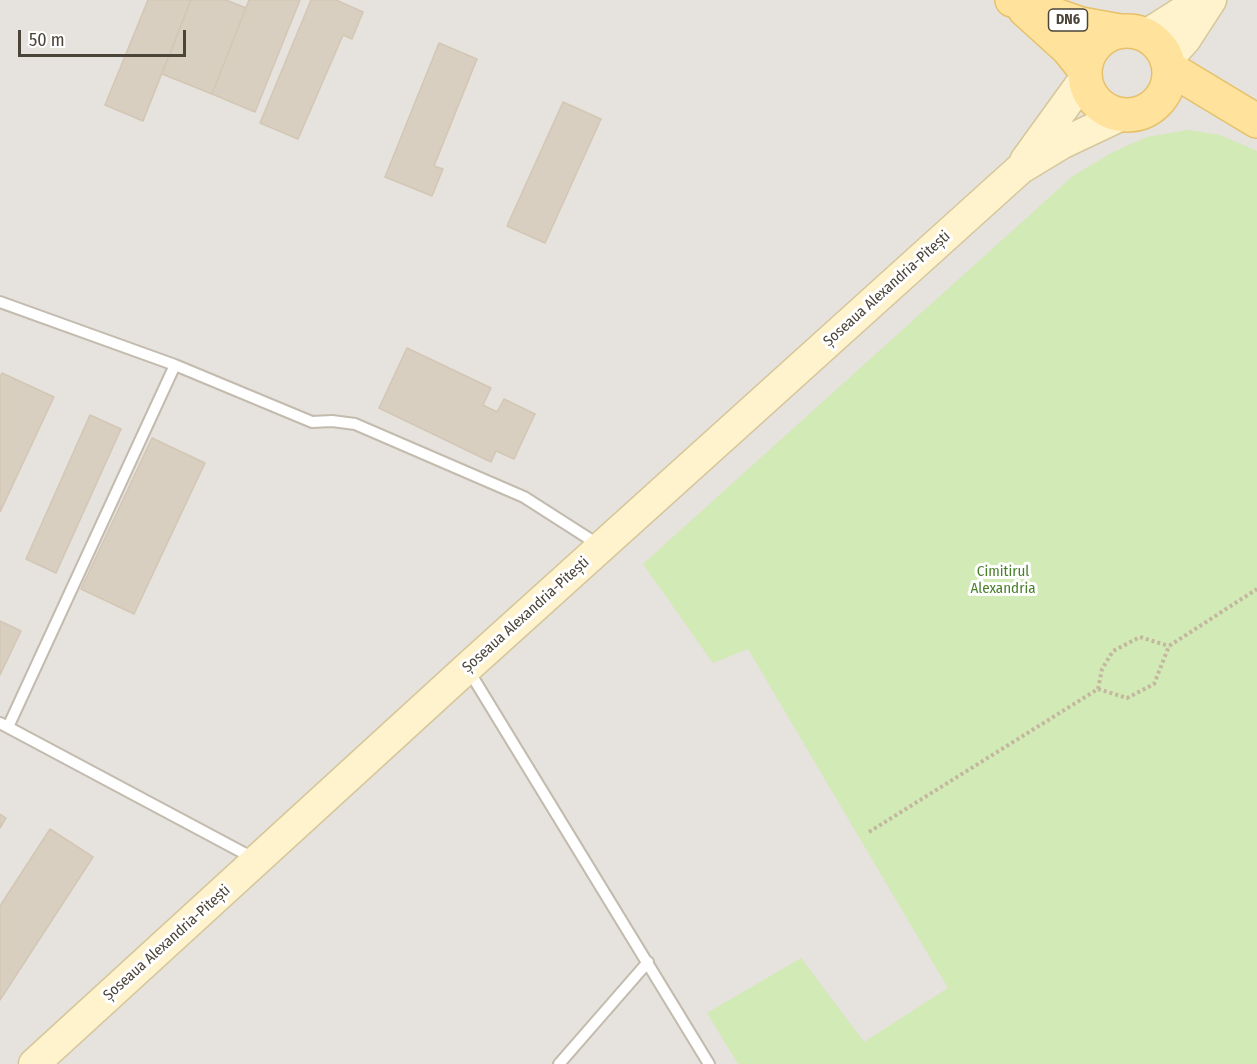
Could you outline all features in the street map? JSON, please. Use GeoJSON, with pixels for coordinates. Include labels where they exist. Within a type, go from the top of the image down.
{"type":"FeatureCollection","features":[{"type":"Feature","properties":{"kind":"main road"},"geometry":{"type":"LineString","coordinates":[[1133,33],[1201,0]]}},
{"type":"Feature","properties":{"kind":"main road"},"geometry":{"type":"LineString","coordinates":[[1168,64],[1211,0]]}},
{"type":"Feature","properties":{"kind":"main road","name":"DN6"},"geometry":{"type":"LineString","coordinates":[[1015,1],[1081,24],[1133,33]]}},
{"type":"Feature","properties":{"kind":"main road","name":"DN6"},"geometry":{"type":"LineString","coordinates":[[1015,1],[1068,50],[1085,74]]}},
{"type":"Feature","properties":{"kind":"main road"},"geometry":{"type":"LineString","coordinates":[[1122,115],[1144,112],[1154,106],[1163,95],[1168,82],[1168,64],[1159,45],[1133,33]]}},
{"type":"Feature","properties":{"kind":"main road","name":"DN6"},"geometry":{"type":"LineString","coordinates":[[1122,115],[1108,111],[1097,103],[1089,92],[1085,74],[1088,56],[1096,44],[1107,35],[1133,33]]}},
{"type":"Feature","properties":{"kind":"main road"},"geometry":{"type":"LineString","coordinates":[[1168,64],[1253,120]]}},
{"type":"Feature","properties":{"kind":"main road","name":"Șoseaua Alexandria-Pitești"},"geometry":{"type":"LineString","coordinates":[[1020,168],[1085,74]]}},
{"type":"Feature","properties":{"kind":"main road"},"geometry":{"type":"LineString","coordinates":[[1154,106],[1195,108],[1253,120]]}},
{"type":"Feature","properties":{"kind":"main road","name":"Șoseaua Alexandria-Pitești"},"geometry":{"type":"LineString","coordinates":[[34,1064],[467,668],[1020,168],[1063,143],[1122,115]]}},
{"type":"Feature","properties":{"kind":"lane"},"geometry":{"type":"LineString","coordinates":[[0,302],[175,365],[312,422],[332,421],[355,424],[524,497],[601,547]]}},
{"type":"Feature","properties":{"kind":"lane"},"geometry":{"type":"LineString","coordinates":[[175,365],[4,725],[258,860]]}},
{"type":"Feature","properties":{"kind":"lane"},"geometry":{"type":"LineString","coordinates":[[467,668],[709,1064]]}},
{"type":"Feature","properties":{"kind":"lane"},"geometry":{"type":"LineString","coordinates":[[560,1064],[648,962]]}},
{"type":"Feature","properties":{"kind":"path"},"geometry":{"type":"LineString","coordinates":[[1098,689],[1127,699],[1154,684],[1169,646],[1257,589]]}},
{"type":"Feature","properties":{"kind":"path"},"geometry":{"type":"LineString","coordinates":[[869,832],[1098,689],[1102,669],[1113,651],[1140,637],[1169,646]]}},
{"type":"Feature","properties":{"kind":"shaded area"},"geometry":{"type":"Polygon","coordinates":[[[0,0],[1257,0],[1257,1064],[0,1064],[0,0]]]}},
{"type":"Feature","properties":{"kind":"green space","name":"Cimitirul Alexandria"},"geometry":{"type":"Polygon","coordinates":[[[1188,130],[1220,135],[1257,151],[1257,1064],[738,1064],[707,1013],[801,958],[864,1042],[948,988],[748,649],[713,663],[643,564],[1073,176],[1113,152],[1147,137],[1188,130]]]}},
{"type":"Feature","properties":{"kind":"building"},"geometry":{"type":"Polygon","coordinates":[[[148,0],[191,0],[143,121],[105,105],[148,0]]]}},
{"type":"Feature","properties":{"kind":"building"},"geometry":{"type":"Polygon","coordinates":[[[191,0],[226,0],[246,8],[212,94],[162,74],[191,0]]]}},
{"type":"Feature","properties":{"kind":"building"},"geometry":{"type":"Polygon","coordinates":[[[249,0],[300,0],[255,112],[212,94],[249,0]]]}},
{"type":"Feature","properties":{"kind":"building"},"geometry":{"type":"Polygon","coordinates":[[[311,0],[336,0],[363,12],[352,39],[343,35],[298,139],[260,123],[311,0]]]}},
{"type":"Feature","properties":{"kind":"building"},"geometry":{"type":"Polygon","coordinates":[[[439,43],[477,59],[434,166],[443,169],[432,196],[385,177],[439,43]]]}},
{"type":"Feature","properties":{"kind":"building"},"geometry":{"type":"Polygon","coordinates":[[[563,102],[601,119],[545,243],[507,226],[563,102]]]}},
{"type":"Feature","properties":{"kind":"building"},"geometry":{"type":"Polygon","coordinates":[[[407,348],[491,388],[483,405],[497,412],[504,399],[535,414],[514,459],[496,451],[491,462],[379,408],[407,348]]]}},
{"type":"Feature","properties":{"kind":"building"},"geometry":{"type":"Polygon","coordinates":[[[2,373],[54,397],[0,512],[0,377],[2,373]]]}},
{"type":"Feature","properties":{"kind":"building"},"geometry":{"type":"Polygon","coordinates":[[[90,415],[121,429],[56,573],[26,559],[90,415]]]}},
{"type":"Feature","properties":{"kind":"building"},"geometry":{"type":"Polygon","coordinates":[[[152,438],[205,463],[134,614],[81,589],[152,438]]]}},
{"type":"Feature","properties":{"kind":"building"},"geometry":{"type":"Polygon","coordinates":[[[0,621],[21,631],[0,675],[0,621]]]}},
{"type":"Feature","properties":{"kind":"building"},"geometry":{"type":"Polygon","coordinates":[[[0,814],[6,818],[0,828],[0,814]]]}},
{"type":"Feature","properties":{"kind":"building"},"geometry":{"type":"Polygon","coordinates":[[[50,829],[93,857],[0,1000],[0,906],[50,829]]]}}]}
